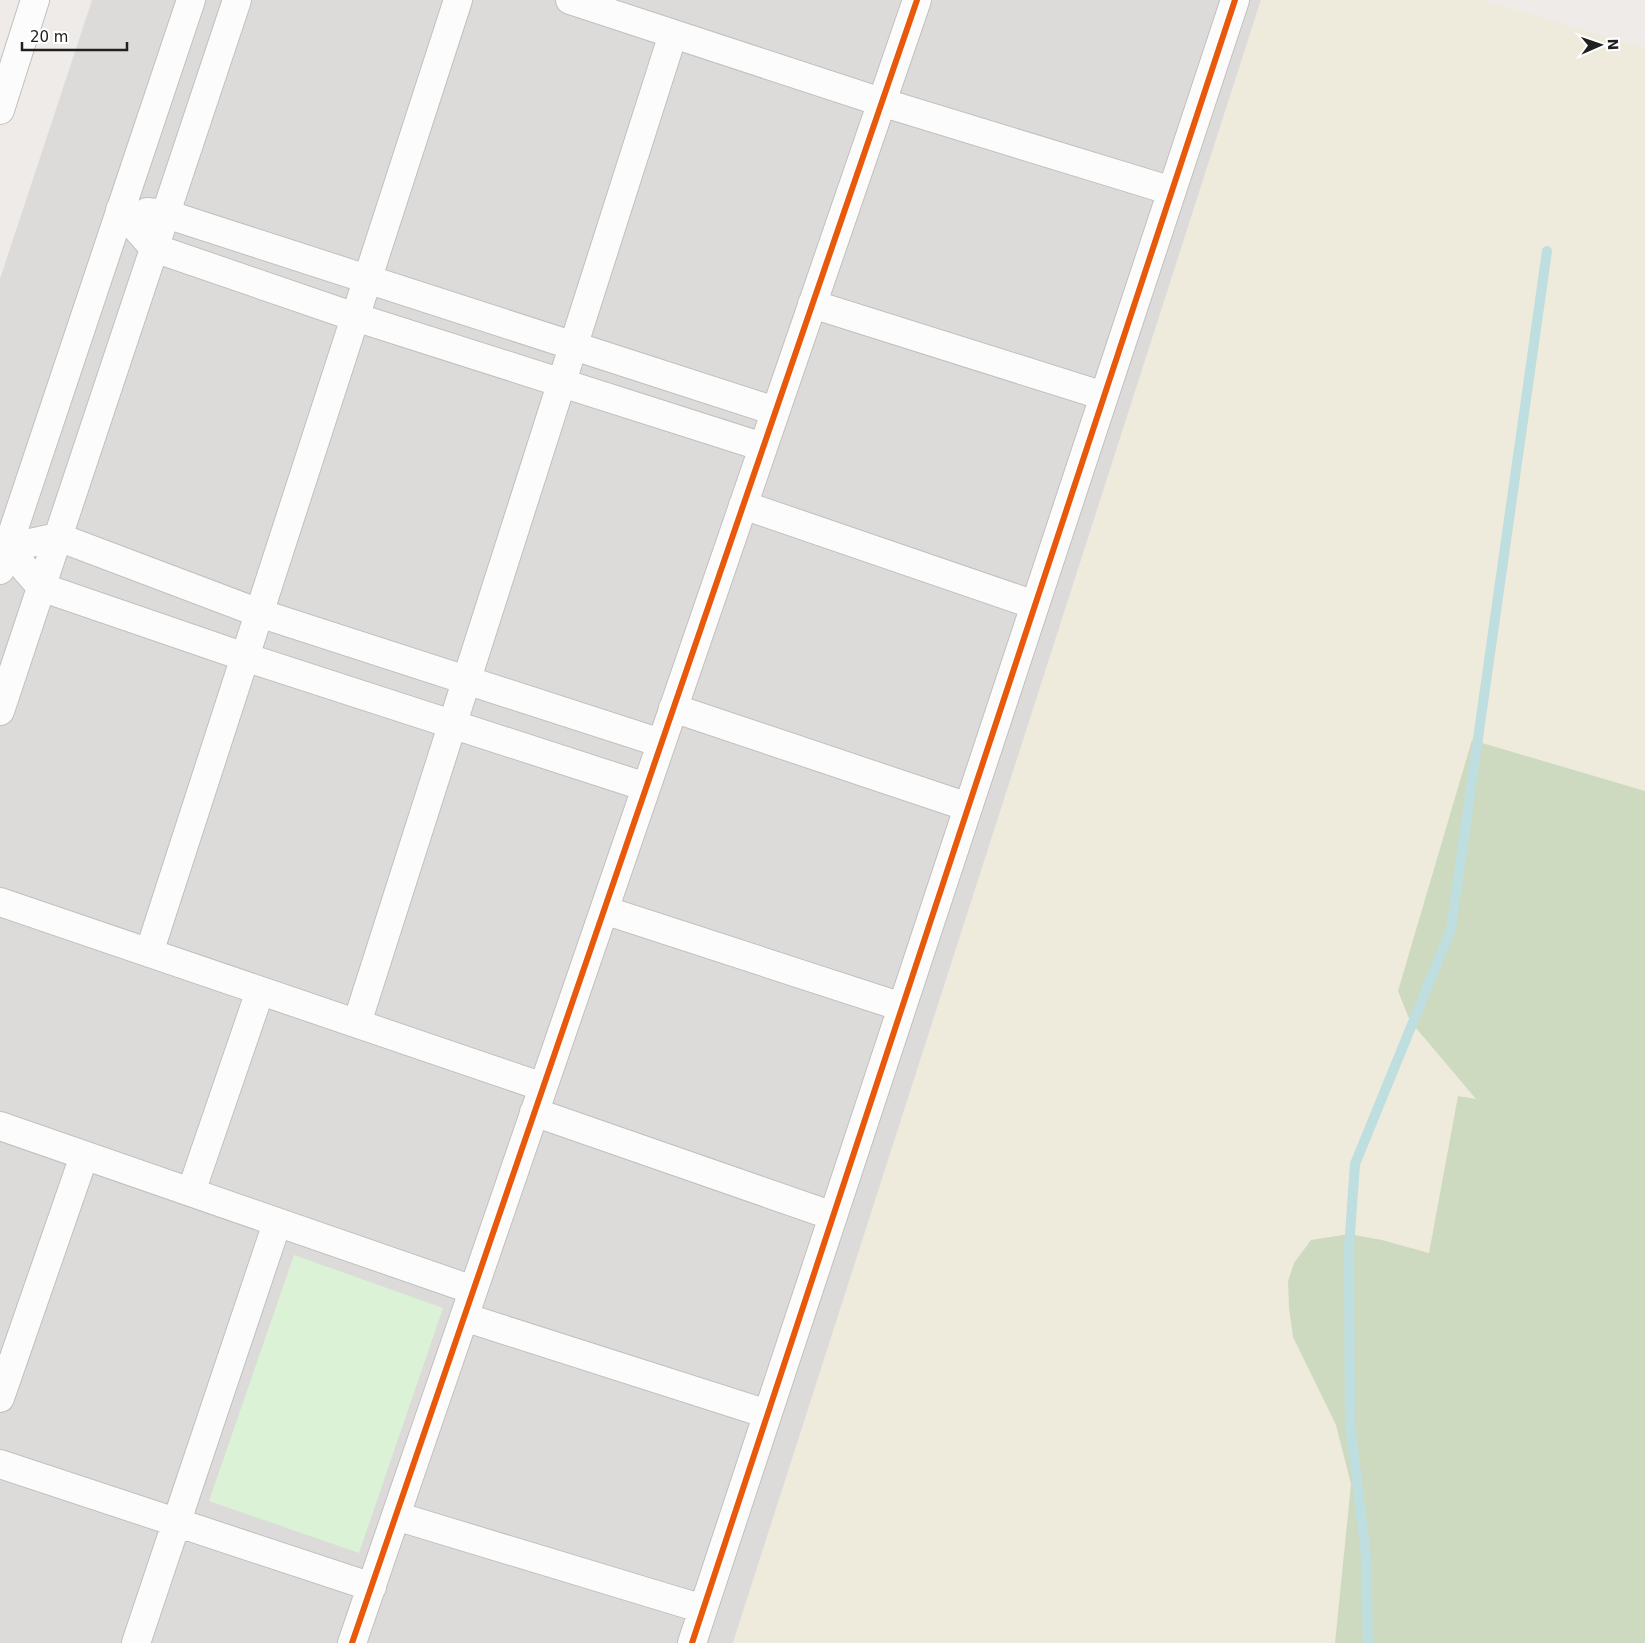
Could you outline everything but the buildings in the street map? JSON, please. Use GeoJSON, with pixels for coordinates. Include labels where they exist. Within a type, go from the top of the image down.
{"type":"FeatureCollection","features":[{"type":"Feature","properties":{"kind":"street"},"geometry":{"type":"LineString","coordinates":[[0,110],[35,0]]}},
{"type":"Feature","properties":{"kind":"street"},"geometry":{"type":"LineString","coordinates":[[4,559],[191,0]]}},
{"type":"Feature","properties":{"kind":"street"},"geometry":{"type":"LineString","coordinates":[[0,711],[237,0]]}},
{"type":"Feature","properties":{"kind":"street"},"geometry":{"type":"LineString","coordinates":[[149,953],[458,0]]}},
{"type":"Feature","properties":{"kind":"street"},"geometry":{"type":"LineString","coordinates":[[570,0],[881,102],[1172,191]]}},
{"type":"Feature","properties":{"kind":"street"},"geometry":{"type":"LineString","coordinates":[[352,1643],[916,0]]}},
{"type":"Feature","properties":{"kind":"street"},"geometry":{"type":"LineString","coordinates":[[692,1643],[1235,0]]}},
{"type":"Feature","properties":{"kind":"street"},"geometry":{"type":"LineString","coordinates":[[357,1023],[673,34]]}},
{"type":"Feature","properties":{"kind":"street"},"geometry":{"type":"LineString","coordinates":[[120,210],[166,214],[775,411]]}},
{"type":"Feature","properties":{"kind":"street"},"geometry":{"type":"LineString","coordinates":[[120,210],[154,248],[355,317],[763,447]]}},
{"type":"Feature","properties":{"kind":"street"},"geometry":{"type":"LineString","coordinates":[[812,304],[1104,396]]}},
{"type":"Feature","properties":{"kind":"street"},"geometry":{"type":"LineString","coordinates":[[743,505],[1035,605]]}},
{"type":"Feature","properties":{"kind":"street"},"geometry":{"type":"LineString","coordinates":[[4,559],[58,537],[259,613],[661,743]]}},
{"type":"Feature","properties":{"kind":"street"},"geometry":{"type":"LineString","coordinates":[[4,559],[41,587],[244,657],[646,787]]}},
{"type":"Feature","properties":{"kind":"street"},"geometry":{"type":"LineString","coordinates":[[673,708],[968,807]]}},
{"type":"Feature","properties":{"kind":"street"},"geometry":{"type":"LineString","coordinates":[[0,902],[544,1087]]}},
{"type":"Feature","properties":{"kind":"street"},"geometry":{"type":"LineString","coordinates":[[604,910],[902,1006]]}},
{"type":"Feature","properties":{"kind":"street"},"geometry":{"type":"LineString","coordinates":[[191,1192],[260,991]]}},
{"type":"Feature","properties":{"kind":"street"},"geometry":{"type":"LineString","coordinates":[[534,1112],[833,1216]]}},
{"type":"Feature","properties":{"kind":"street"},"geometry":{"type":"LineString","coordinates":[[0,1126],[473,1290]]}},
{"type":"Feature","properties":{"kind":"street"},"geometry":{"type":"LineString","coordinates":[[0,1398],[84,1156]]}},
{"type":"Feature","properties":{"kind":"street"},"geometry":{"type":"LineString","coordinates":[[136,1643],[277,1223]]}},
{"type":"Feature","properties":{"kind":"street"},"geometry":{"type":"LineString","coordinates":[[464,1317],[767,1414]]}},
{"type":"Feature","properties":{"kind":"street"},"geometry":{"type":"LineString","coordinates":[[0,1464],[372,1587]]}},
{"type":"Feature","properties":{"kind":"street"},"geometry":{"type":"LineString","coordinates":[[396,1516],[703,1610]]}},
{"type":"Feature","properties":{"kind":"shaded area"},"geometry":{"type":"Polygon","coordinates":[[[92,0],[1261,0],[733,1643],[0,1643],[0,279],[92,0]]]}},
{"type":"Feature","properties":{"kind":"shaded area"},"geometry":{"type":"Polygon","coordinates":[[[1261,0],[1482,0],[1645,48],[1645,791],[1472,740],[1410,1021],[1476,1099],[1458,1096],[1429,1253],[1382,1240],[1349,1234],[1311,1240],[1294,1263],[1288,1281],[1293,1337],[1336,1425],[1351,1484],[1335,1643],[733,1643],[1261,0]]]}},
{"type":"Feature","properties":{"kind":"green space"},"geometry":{"type":"Polygon","coordinates":[[[1472,740],[1645,791],[1645,1643],[1335,1643],[1351,1484],[1336,1425],[1293,1337],[1288,1281],[1294,1263],[1311,1240],[1349,1234],[1382,1240],[1429,1253],[1458,1096],[1476,1099],[1410,1021],[1398,991],[1472,740]]]}},
{"type":"Feature","properties":{"kind":"green space"},"geometry":{"type":"Polygon","coordinates":[[[294,1255],[443,1308],[359,1553],[209,1501],[294,1255]]]}},
{"type":"Feature","properties":{"kind":"waterway"},"geometry":{"type":"LineString","coordinates":[[1368,1643],[1366,1556],[1350,1422],[1349,1248],[1355,1164],[1451,929],[1547,251]]}},
{"type":"Feature","properties":{"kind":"cycle path"},"geometry":{"type":"LineString","coordinates":[[352,1643],[917,0]]}},
{"type":"Feature","properties":{"kind":"cycle path"},"geometry":{"type":"LineString","coordinates":[[692,1643],[1235,0]]}}]}
